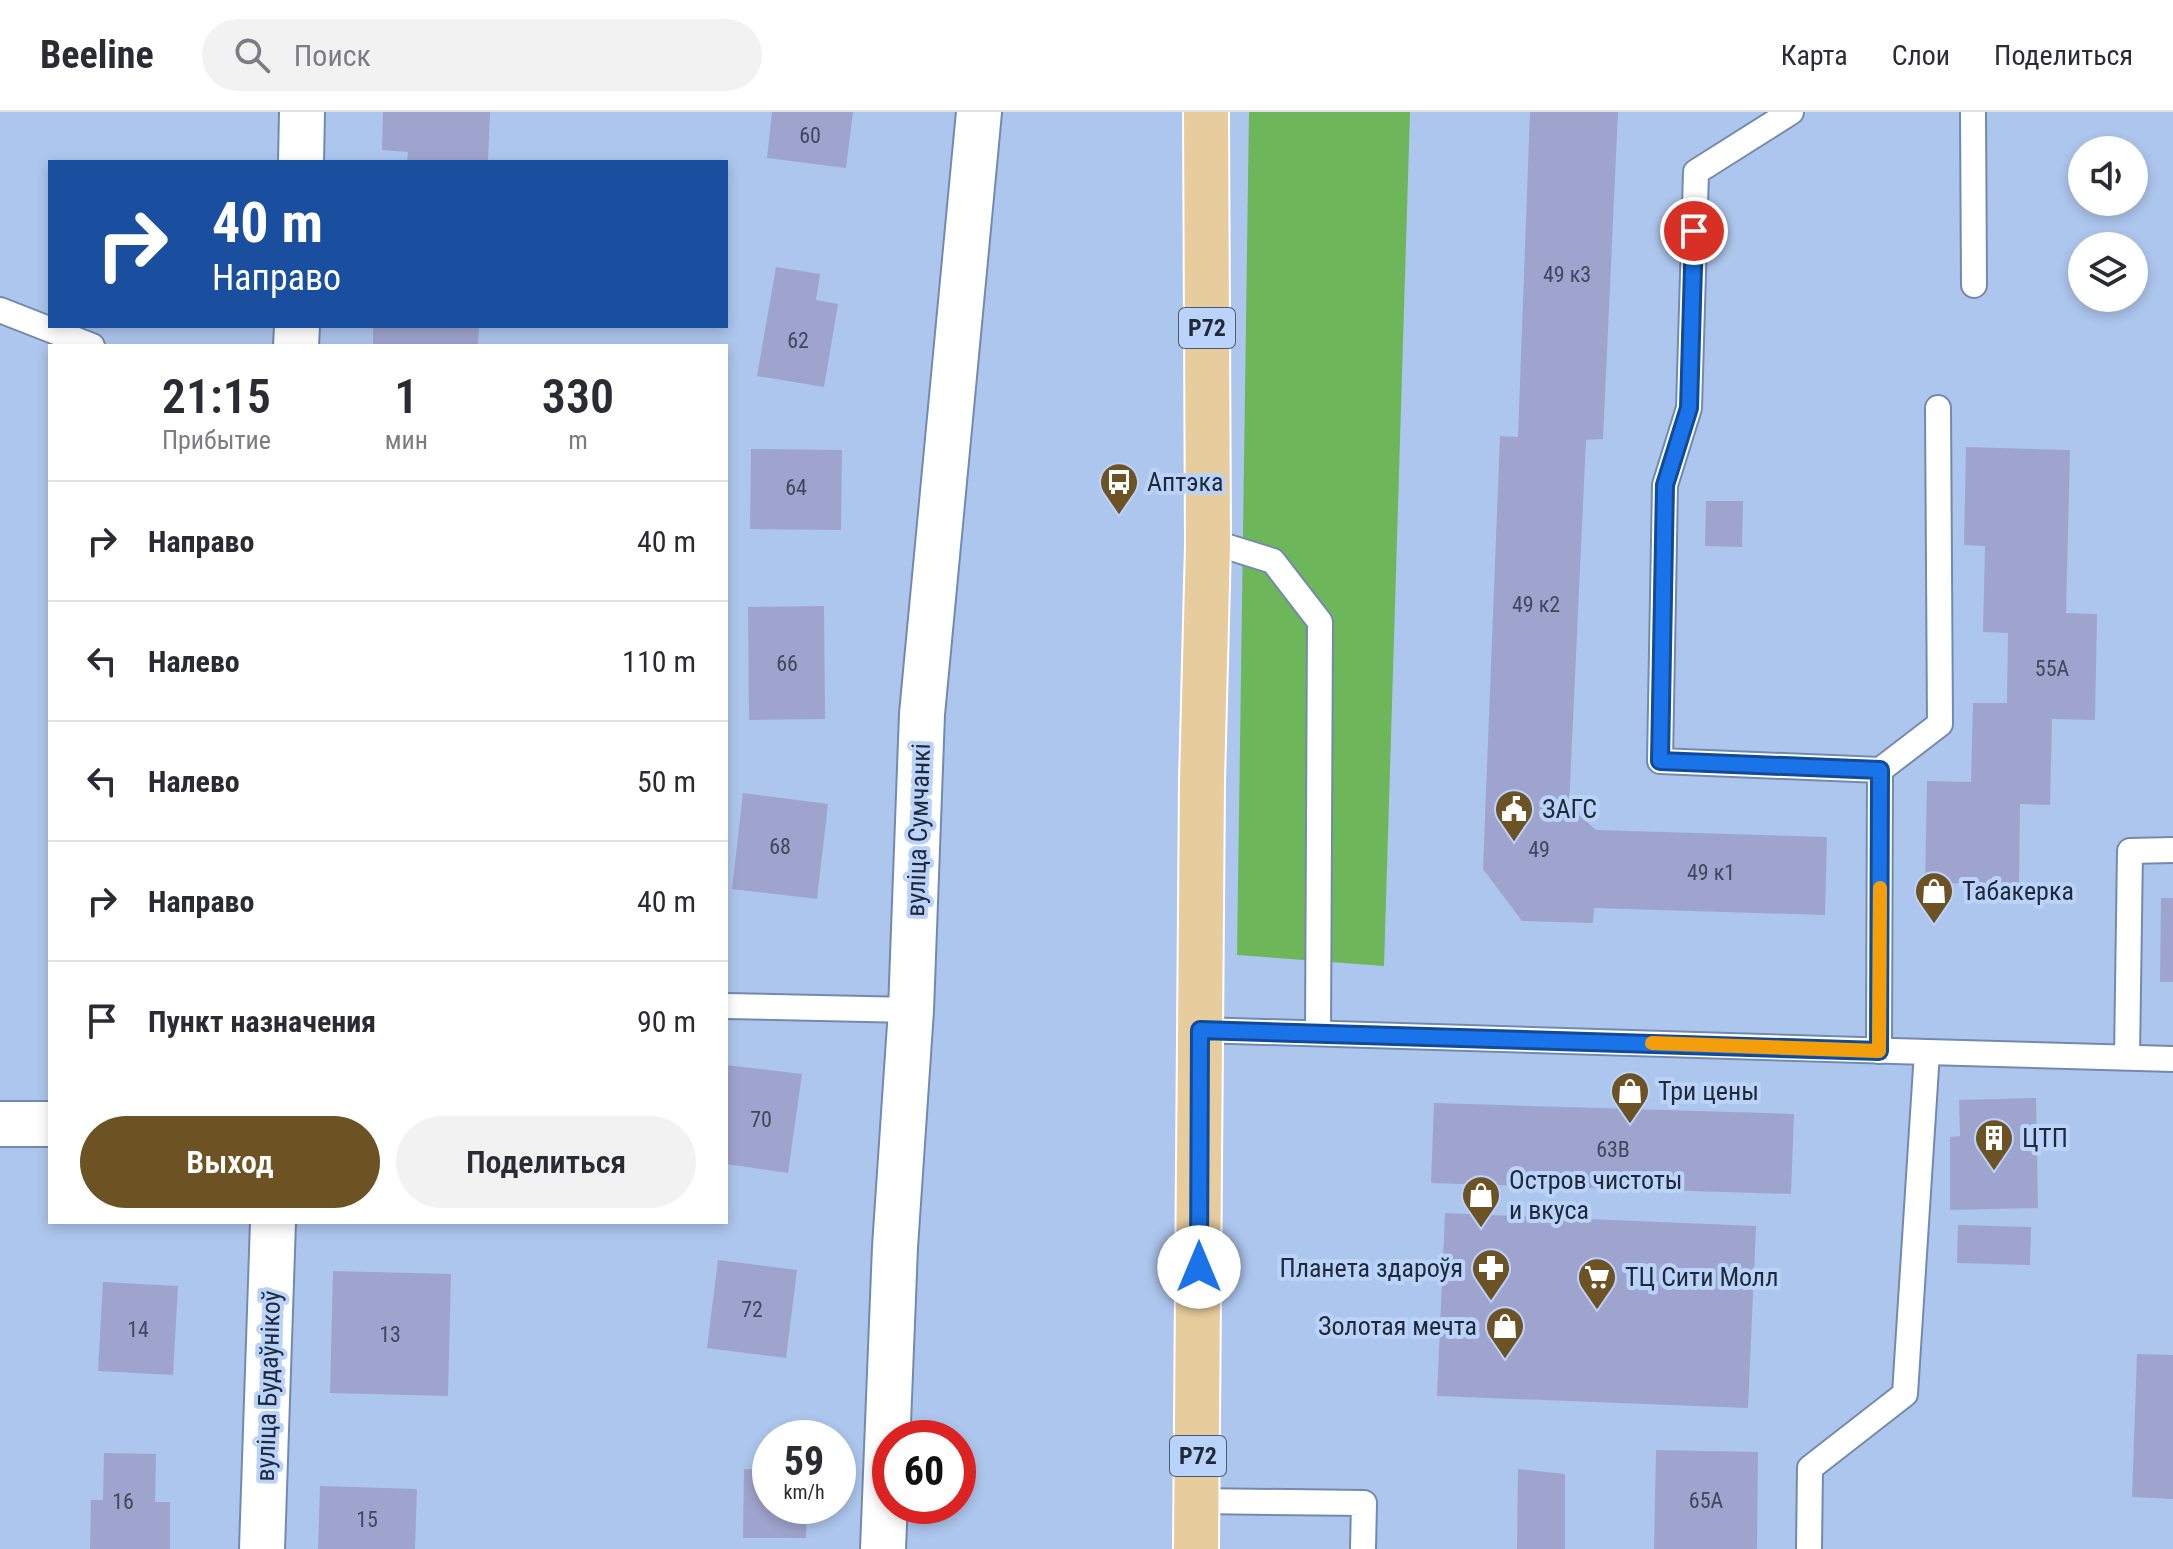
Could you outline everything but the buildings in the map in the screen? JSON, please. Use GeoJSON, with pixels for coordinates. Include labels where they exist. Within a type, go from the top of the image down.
{"type":"FeatureCollection","features":[{"type":"Feature","properties":{"kind":"main road","name":"Р72"},"geometry":{"type":"LineString","coordinates":[[1196,1549],[1202,781],[1208,544],[1206,112]]}},
{"type":"Feature","properties":{"kind":"street"},"geometry":{"type":"LineString","coordinates":[[301,160],[302,112]]}},
{"type":"Feature","properties":{"kind":"street","name":"вуліца Сумчанкі"},"geometry":{"type":"LineString","coordinates":[[883,1549],[895,1247],[911,1010],[922,714],[979,112]]}},
{"type":"Feature","properties":{"kind":"street"},"geometry":{"type":"LineString","coordinates":[[0,1124],[48,1124]]}},
{"type":"Feature","properties":{"kind":"street","name":"вуліца Будаўнікоў"},"geometry":{"type":"LineString","coordinates":[[262,1549],[273,1224]]}},
{"type":"Feature","properties":{"kind":"lane"},"geometry":{"type":"LineString","coordinates":[[1791,112],[1696,172],[1689,408],[1665,485],[1660,761],[1880,770],[1940,724],[1938,408]]}},
{"type":"Feature","properties":{"kind":"lane"},"geometry":{"type":"LineString","coordinates":[[1973,112],[1974,285]]}},
{"type":"Feature","properties":{"kind":"lane"},"geometry":{"type":"LineString","coordinates":[[0,310],[87,344]]}},
{"type":"Feature","properties":{"kind":"lane"},"geometry":{"type":"LineString","coordinates":[[1208,544],[1273,561],[1320,622],[1318,1033]]}},
{"type":"Feature","properties":{"kind":"lane"},"geometry":{"type":"LineString","coordinates":[[1879,1051],[1880,770]]}},
{"type":"Feature","properties":{"kind":"lane"},"geometry":{"type":"LineString","coordinates":[[2127,1057],[2130,851],[2173,850]]}},
{"type":"Feature","properties":{"kind":"lane"},"geometry":{"type":"LineString","coordinates":[[728,1006],[911,1010]]}},
{"type":"Feature","properties":{"kind":"lane"},"geometry":{"type":"LineString","coordinates":[[1200,1030],[2173,1059]]}},
{"type":"Feature","properties":{"kind":"lane"},"geometry":{"type":"LineString","coordinates":[[1809,1549],[1810,1468],[1905,1394],[1927,1052]]}},
{"type":"Feature","properties":{"kind":"lane"},"geometry":{"type":"LineString","coordinates":[[1197,1501],[1364,1503],[1363,1549]]}},
{"type":"Feature","properties":{"kind":"green space"},"geometry":{"type":"Polygon","coordinates":[[[1249,112],[1410,112],[1384,966],[1237,955],[1249,112]]]}},
{"type":"Feature","properties":{"kind":"slow traffic"},"geometry":{"type":"LineString","coordinates":[[1652,1043],[1879,1051],[1880,888]]}},
{"type":"Feature","properties":{"kind":"place","name":"Аптэка"},"geometry":{"type":"Point","coordinates":[1119,516]}},
{"type":"Feature","properties":{"kind":"place","name":"ЗАГС"},"geometry":{"type":"Point","coordinates":[1514,843]}},
{"type":"Feature","properties":{"kind":"place","name":"Табакерка"},"geometry":{"type":"Point","coordinates":[1934,925]}},
{"type":"Feature","properties":{"kind":"place","name":"Три цены"},"geometry":{"type":"Point","coordinates":[1630,1125]}},
{"type":"Feature","properties":{"kind":"place","name":"ЦТП"},"geometry":{"type":"Point","coordinates":[1994,1172]}},
{"type":"Feature","properties":{"kind":"place","name":"Остров чистоты и вкуса"},"geometry":{"type":"Point","coordinates":[1481,1229]}},
{"type":"Feature","properties":{"kind":"place","name":"Планета здароўя"},"geometry":{"type":"Point","coordinates":[1491,1302]}},
{"type":"Feature","properties":{"kind":"place","name":"ТЦ Сити Молл"},"geometry":{"type":"Point","coordinates":[1597,1311]}},
{"type":"Feature","properties":{"kind":"place","name":"Золотая мечта"},"geometry":{"type":"Point","coordinates":[1505,1360]}},
{"type":"Feature","properties":{"kind":"route"},"geometry":{"type":"LineString","coordinates":[[1199,1267],[1200,1030],[1879,1051],[1880,770],[1660,761],[1665,485],[1689,408],[1694,231]]}}]}
